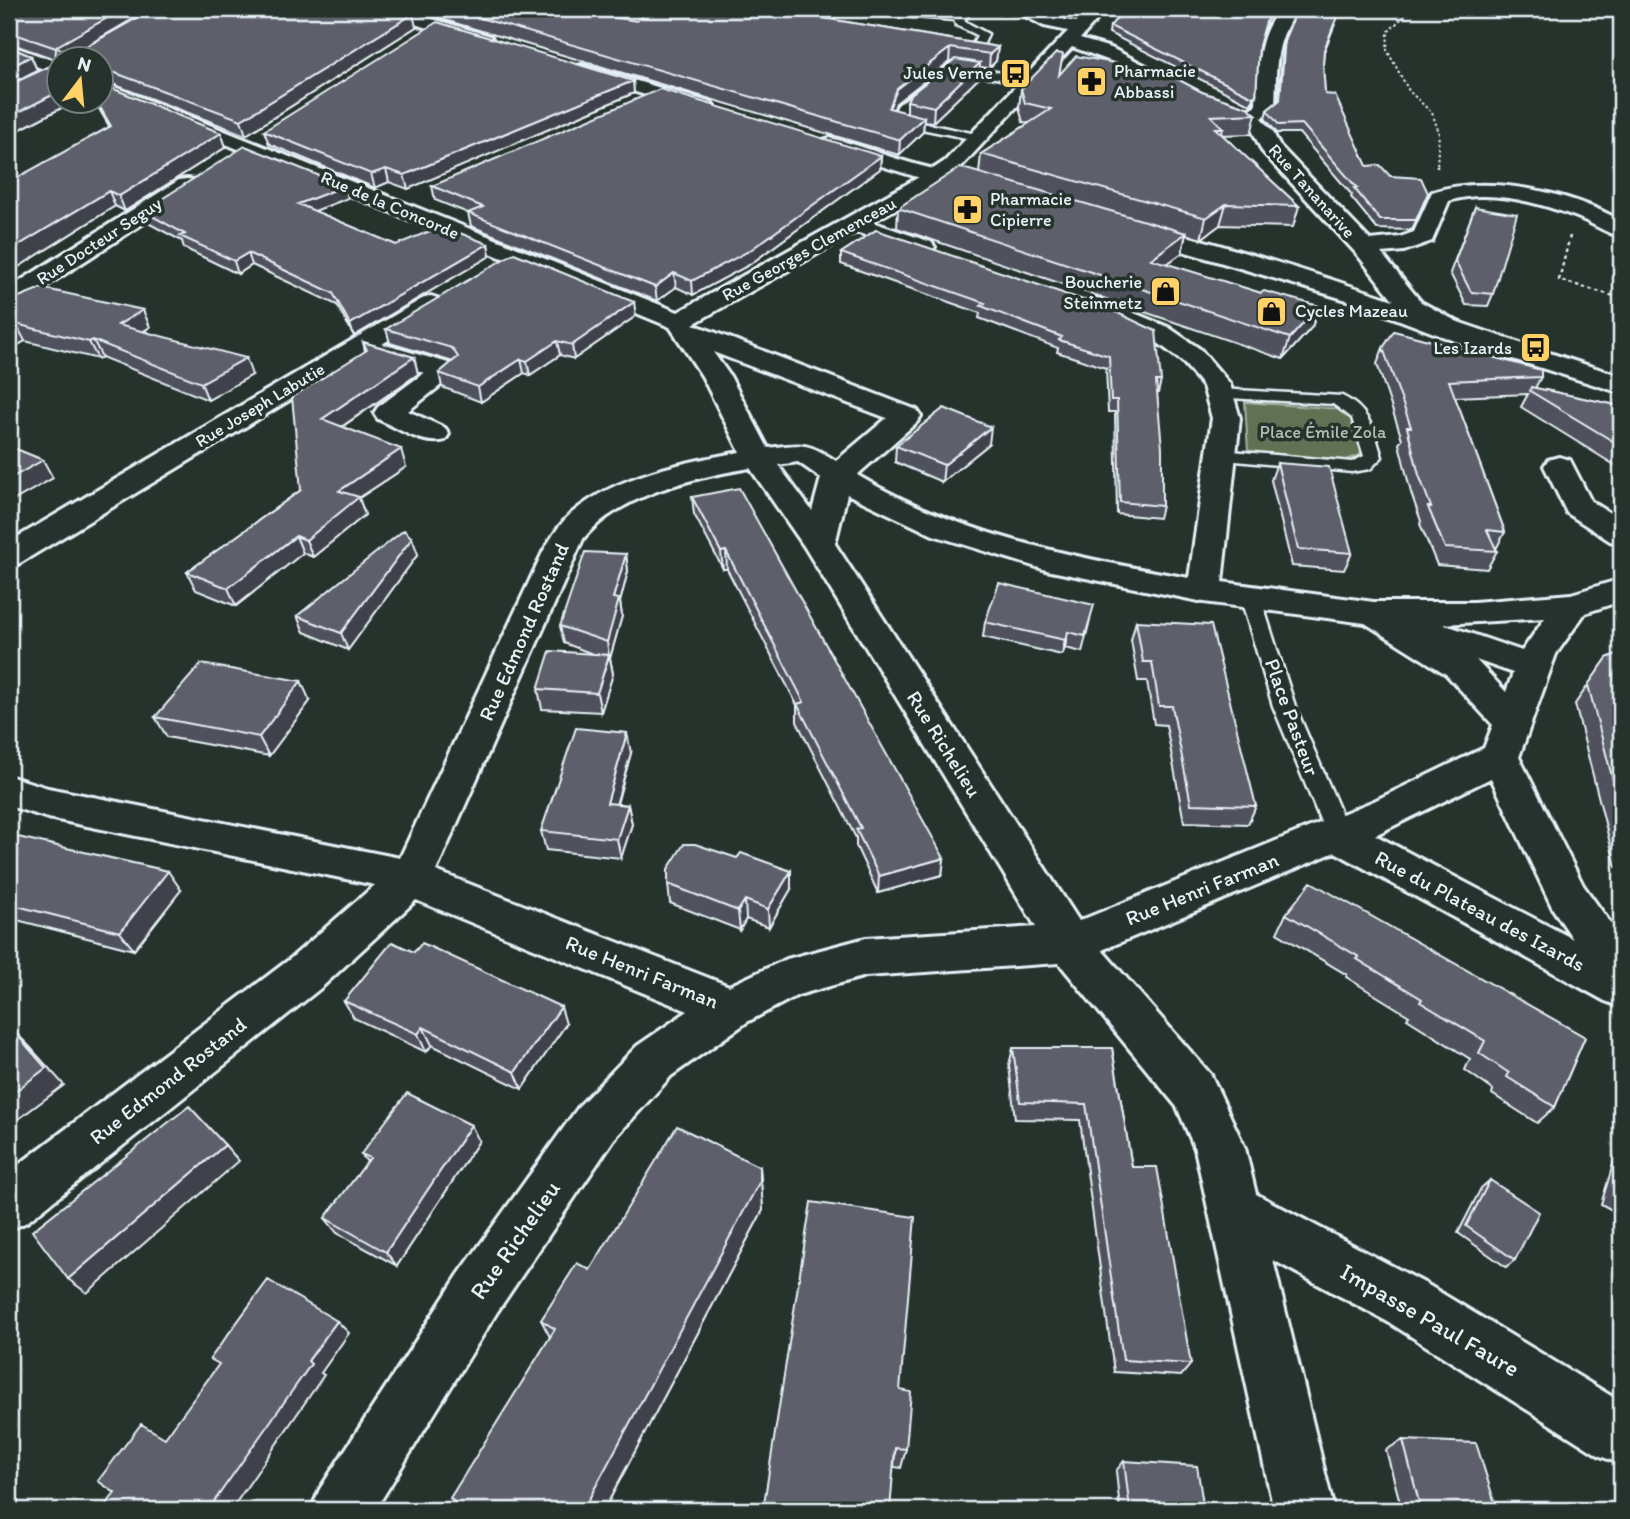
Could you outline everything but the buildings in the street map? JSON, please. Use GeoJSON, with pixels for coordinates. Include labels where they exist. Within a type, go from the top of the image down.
{"type":"FeatureCollection","features":[{"type":"Feature","properties":{"kind":"street"},"geometry":{"type":"LineString","coordinates":[[383,9],[499,44]]}},
{"type":"Feature","properties":{"kind":"street","name":"Rue Georges Clemenceau"},"geometry":{"type":"LineString","coordinates":[[683,328],[852,223],[938,176],[1098,9]]}},
{"type":"Feature","properties":{"kind":"street"},"geometry":{"type":"LineString","coordinates":[[1032,10],[1073,35],[1123,58],[1203,103],[1247,118],[1265,108],[1269,41],[1279,19],[1289,9]]}},
{"type":"Feature","properties":{"kind":"street"},"geometry":{"type":"LineString","coordinates":[[417,35],[436,25]]}},
{"type":"Feature","properties":{"kind":"street"},"geometry":{"type":"LineString","coordinates":[[9,50],[46,64]]}},
{"type":"Feature","properties":{"kind":"street"},"geometry":{"type":"LineString","coordinates":[[561,63],[723,112]]}},
{"type":"Feature","properties":{"kind":"street"},"geometry":{"type":"LineString","coordinates":[[33,82],[46,76]]}},
{"type":"Feature","properties":{"kind":"street","name":"Rue de la Concorde"},"geometry":{"type":"LineString","coordinates":[[116,91],[256,140],[393,206],[683,328],[908,416],[836,477]]}},
{"type":"Feature","properties":{"kind":"street"},"geometry":{"type":"LineString","coordinates":[[626,106],[658,93]]}},
{"type":"Feature","properties":{"kind":"street","name":"Rue Tananarive"},"geometry":{"type":"LineString","coordinates":[[1247,118],[1258,125],[1269,147],[1364,248],[1412,307],[1464,335]]}},
{"type":"Feature","properties":{"kind":"street"},"geometry":{"type":"LineString","coordinates":[[229,158],[256,140]]}},
{"type":"Feature","properties":{"kind":"street"},"geometry":{"type":"LineString","coordinates":[[815,140],[938,176],[958,187],[1014,199]]}},
{"type":"Feature","properties":{"kind":"street","name":"Rue Docteur Seguy"},"geometry":{"type":"LineString","coordinates":[[9,299],[205,173]]}},
{"type":"Feature","properties":{"kind":"street"},"geometry":{"type":"LineString","coordinates":[[1364,248],[1416,241],[1424,236],[1440,197],[1460,190],[1523,196],[1567,205],[1602,218],[1621,230]]}},
{"type":"Feature","properties":{"kind":"street"},"geometry":{"type":"LineString","coordinates":[[393,206],[425,192]]}},
{"type":"Feature","properties":{"kind":"street"},"geometry":{"type":"LineString","coordinates":[[852,223],[943,254]]}},
{"type":"Feature","properties":{"kind":"street"},"geometry":{"type":"LineString","coordinates":[[1113,228],[1621,386]]}},
{"type":"Feature","properties":{"kind":"street"},"geometry":{"type":"LineString","coordinates":[[481,275],[513,256]]}},
{"type":"Feature","properties":{"kind":"street","name":"Rue Joseph Labutie"},"geometry":{"type":"LineString","coordinates":[[9,556],[456,289]]}},
{"type":"Feature","properties":{"kind":"street"},"geometry":{"type":"LineString","coordinates":[[1076,299],[1159,332],[1191,355],[1216,384],[1226,418],[1204,591]]}},
{"type":"Feature","properties":{"kind":"street"},"geometry":{"type":"LineString","coordinates":[[683,328],[716,376],[804,453],[836,477],[893,508],[978,540],[1087,571],[1251,599],[1374,613],[1474,613],[1573,606],[1621,590]]}},
{"type":"Feature","properties":{"kind":"street"},"geometry":{"type":"LineString","coordinates":[[360,345],[445,371],[388,414],[435,434]]}},
{"type":"Feature","properties":{"kind":"street","name":"Rue Richelieu"},"geometry":{"type":"LineString","coordinates":[[716,376],[758,458],[818,544],[1070,944],[1194,1090],[1220,1148],[1304,1510]]}},
{"type":"Feature","properties":{"kind":"street","name":"Rue Edmond Rostand"},"geometry":{"type":"LineString","coordinates":[[9,1204],[306,973],[412,878],[568,535],[588,516],[624,495],[674,477],[758,458],[804,453]]}},
{"type":"Feature","properties":{"kind":"street"},"geometry":{"type":"LineString","coordinates":[[1559,466],[1578,506],[1621,534]]}},
{"type":"Feature","properties":{"kind":"street"},"geometry":{"type":"LineString","coordinates":[[818,544],[836,477]]}},
{"type":"Feature","properties":{"kind":"street"},"geometry":{"type":"LineString","coordinates":[[1506,740],[1539,652],[1573,606]]}},
{"type":"Feature","properties":{"kind":"street"},"geometry":{"type":"LineString","coordinates":[[1374,613],[1533,667]]}},
{"type":"Feature","properties":{"kind":"street","name":"Rue du Plateau des Izards"},"geometry":{"type":"LineString","coordinates":[[1374,613],[1459,665],[1506,740],[1568,897],[1621,973]]}},
{"type":"Feature","properties":{"kind":"street","name":"Rue Henri Farman"},"geometry":{"type":"LineString","coordinates":[[9,791],[48,803],[390,871],[731,1008],[787,979],[866,957],[1070,944],[1388,812],[1506,740]]}},
{"type":"Feature","properties":{"kind":"street","name":"Rue du Plateau des Izards"},"geometry":{"type":"LineString","coordinates":[[1338,834],[1621,987]]}},
{"type":"Feature","properties":{"kind":"street","name":"Rue Richelieu"},"geometry":{"type":"LineString","coordinates":[[341,1510],[478,1293],[597,1122],[654,1061],[731,1008]]}},
{"type":"Feature","properties":{"kind":"street","name":"Impasse Paul Faure"},"geometry":{"type":"LineString","coordinates":[[1235,1211],[1409,1304],[1621,1436]]}},
{"type":"Feature","properties":{"kind":"lane"},"geometry":{"type":"LineString","coordinates":[[834,9],[824,23],[827,27],[861,33]]}},
{"type":"Feature","properties":{"kind":"lane"},"geometry":{"type":"LineString","coordinates":[[848,9],[916,18],[958,17],[964,15],[967,9]]}},
{"type":"Feature","properties":{"kind":"lane"},"geometry":{"type":"LineString","coordinates":[[868,22],[875,11]]}},
{"type":"Feature","properties":{"kind":"lane"},"geometry":{"type":"LineString","coordinates":[[939,47],[980,53],[983,34],[959,23],[958,17]]}},
{"type":"Feature","properties":{"kind":"lane"},"geometry":{"type":"LineString","coordinates":[[977,138],[896,121],[902,107],[951,67],[1030,81]]}},
{"type":"Feature","properties":{"kind":"lane"},"geometry":{"type":"LineString","coordinates":[[1219,394],[1336,400],[1350,405],[1361,415],[1373,457],[1364,465],[1352,467],[1221,455]]}},
{"type":"Feature","properties":{"kind":"lane","name":"Place Pasteur"},"geometry":{"type":"LineString","coordinates":[[1251,599],[1284,706],[1338,834]]}},
{"type":"Feature","properties":{"kind":"path"},"geometry":{"type":"LineString","coordinates":[[1418,9],[1406,14],[1388,32],[1387,50],[1409,91],[1432,113],[1438,140]]}},
{"type":"Feature","properties":{"kind":"path"},"geometry":{"type":"LineString","coordinates":[[1611,9],[1621,16]]}},
{"type":"Feature","properties":{"kind":"path"},"geometry":{"type":"LineString","coordinates":[[1567,205],[1570,244],[1559,279],[1621,298]]}},
{"type":"Feature","properties":{"kind":"green space","name":"Place Émile Zola"},"geometry":{"type":"Polygon","coordinates":[[[1245,402],[1341,409],[1354,418],[1366,449],[1358,456],[1343,461],[1248,452],[1245,402]]]}},
{"type":"Feature","properties":{"kind":"place","name":"Jules Verne"},"geometry":{"type":"Point","coordinates":[1016,73]}},
{"type":"Feature","properties":{"kind":"place","name":"Pharmacie Abbassi"},"geometry":{"type":"Point","coordinates":[1091,81]}},
{"type":"Feature","properties":{"kind":"place","name":"Pharmacie Cipierre"},"geometry":{"type":"Point","coordinates":[967,209]}},
{"type":"Feature","properties":{"kind":"place","name":"Boucherie Steinmetz"},"geometry":{"type":"Point","coordinates":[1165,292]}},
{"type":"Feature","properties":{"kind":"place","name":"Cycles Mazeau"},"geometry":{"type":"Point","coordinates":[1272,311]}},
{"type":"Feature","properties":{"kind":"place","name":"Les Izards"},"geometry":{"type":"Point","coordinates":[1535,348]}}]}
